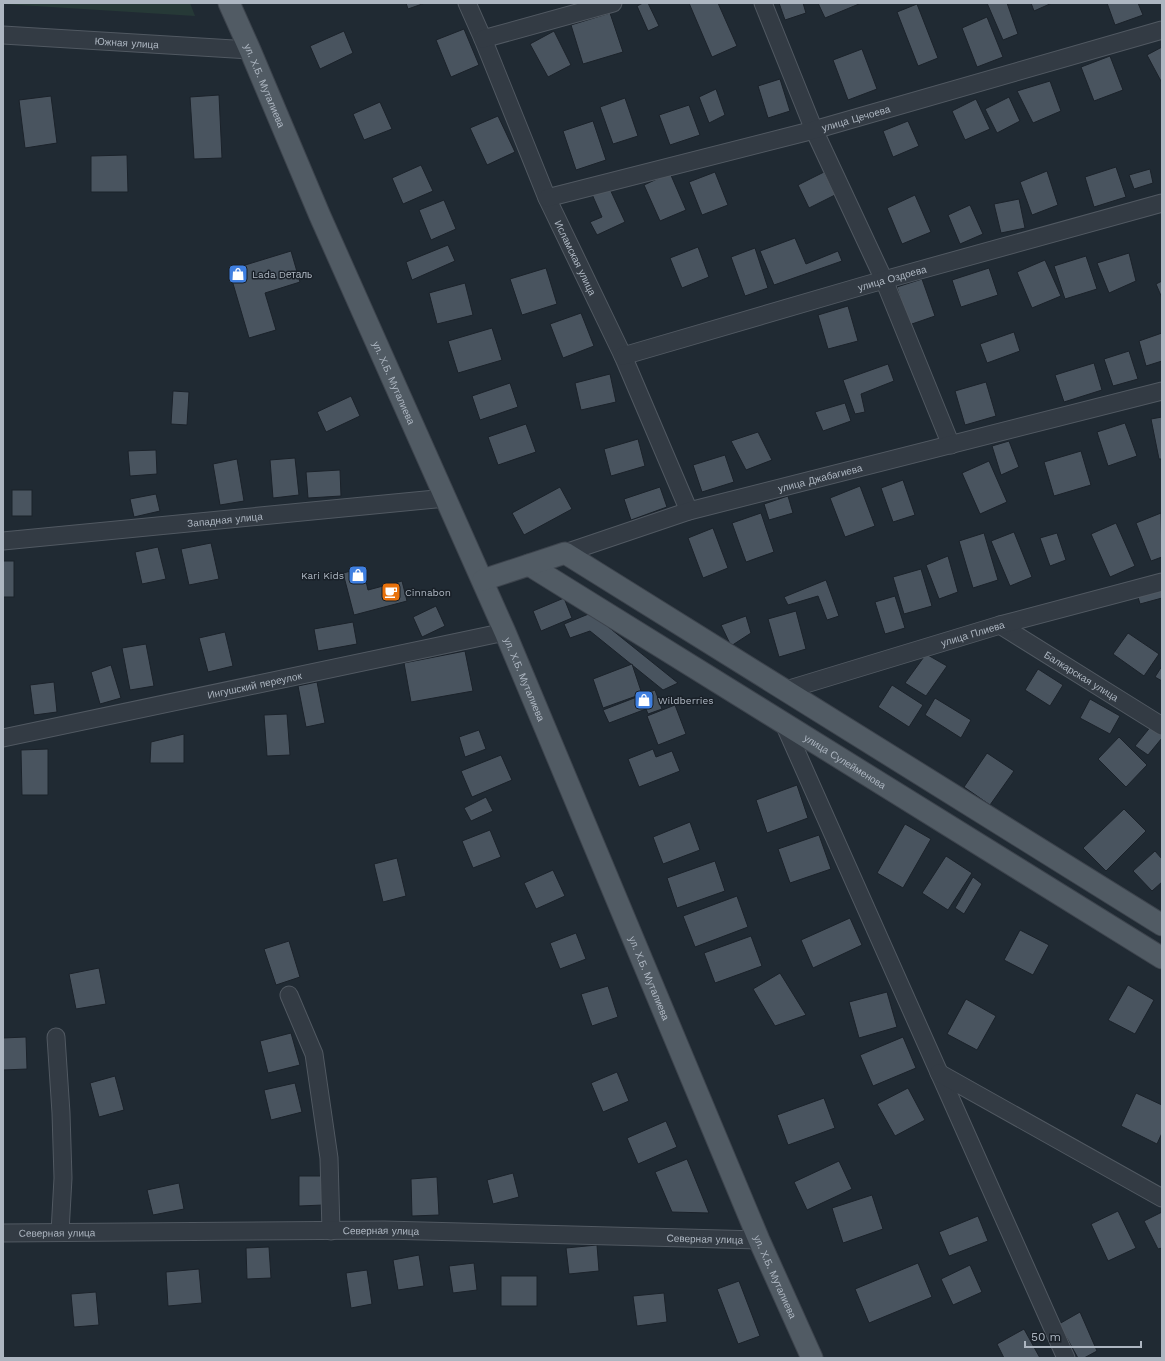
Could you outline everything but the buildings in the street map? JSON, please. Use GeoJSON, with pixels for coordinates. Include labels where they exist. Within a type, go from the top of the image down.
{"type":"FeatureCollection","features":[{"type":"Feature","properties":{"kind":"main road","name":"ул. Х.Б. Муталиева"},"geometry":{"type":"LineString","coordinates":[[229,3],[320,216],[483,580],[759,1240],[812,1358]]}},
{"type":"Feature","properties":{"kind":"main road","name":"улица Джабагиева"},"geometry":{"type":"LineString","coordinates":[[483,580],[565,553]]}},
{"type":"Feature","properties":{"kind":"main road"},"geometry":{"type":"LineString","coordinates":[[565,553],[1162,924]]}},
{"type":"Feature","properties":{"kind":"main road","name":"улица Сулейменова"},"geometry":{"type":"LineString","coordinates":[[529,565],[1162,958]]}},
{"type":"Feature","properties":{"kind":"street","name":"Исламская улица"},"geometry":{"type":"LineString","coordinates":[[467,3],[547,198],[623,356],[689,511]]}},
{"type":"Feature","properties":{"kind":"street"},"geometry":{"type":"LineString","coordinates":[[483,39],[613,3]]}},
{"type":"Feature","properties":{"kind":"street"},"geometry":{"type":"LineString","coordinates":[[763,3],[814,130],[884,280],[951,445]]}},
{"type":"Feature","properties":{"kind":"street","name":"улица Цечоева"},"geometry":{"type":"LineString","coordinates":[[547,198],[814,130],[1162,30]]}},
{"type":"Feature","properties":{"kind":"street","name":"Южная улица"},"geometry":{"type":"LineString","coordinates":[[3,35],[250,50]]}},
{"type":"Feature","properties":{"kind":"street","name":"улица Оздоева"},"geometry":{"type":"LineString","coordinates":[[623,356],[884,280],[1162,203]]}},
{"type":"Feature","properties":{"kind":"street","name":"улица Джабагиева"},"geometry":{"type":"LineString","coordinates":[[565,553],[689,511],[1162,391]]}},
{"type":"Feature","properties":{"kind":"street","name":"Западная улица"},"geometry":{"type":"LineString","coordinates":[[3,541],[446,498]]}},
{"type":"Feature","properties":{"kind":"street","name":"улица Плиева"},"geometry":{"type":"LineString","coordinates":[[786,690],[1000,626],[1162,582]]}},
{"type":"Feature","properties":{"kind":"street","name":"Балкарская улица"},"geometry":{"type":"LineString","coordinates":[[1000,626],[1162,726]]}},
{"type":"Feature","properties":{"kind":"street","name":"Ингушский переулок"},"geometry":{"type":"LineString","coordinates":[[3,738],[505,632]]}},
{"type":"Feature","properties":{"kind":"street"},"geometry":{"type":"LineString","coordinates":[[784,724],[1066,1358]]}},
{"type":"Feature","properties":{"kind":"street"},"geometry":{"type":"LineString","coordinates":[[289,995],[314,1054],[329,1158],[331,1231]]}},
{"type":"Feature","properties":{"kind":"street"},"geometry":{"type":"LineString","coordinates":[[56,1037],[61,1113],[63,1178],[60,1232]]}},
{"type":"Feature","properties":{"kind":"street"},"geometry":{"type":"LineString","coordinates":[[939,1073],[1162,1198]]}},
{"type":"Feature","properties":{"kind":"street","name":"Северная улица"},"geometry":{"type":"LineString","coordinates":[[3,1233],[384,1230],[759,1240]]}},
{"type":"Feature","properties":{"kind":"green space"},"geometry":{"type":"Polygon","coordinates":[[[190,3],[195,16],[3,4],[190,3]]]}},
{"type":"Feature","properties":{"kind":"place","name":"Lada Dеталь"},"geometry":{"type":"Point","coordinates":[238,274]}},
{"type":"Feature","properties":{"kind":"place","name":"Kari Kids"},"geometry":{"type":"Point","coordinates":[358,575]}},
{"type":"Feature","properties":{"kind":"place","name":"Cinnabon"},"geometry":{"type":"Point","coordinates":[391,592]}},
{"type":"Feature","properties":{"kind":"place","name":"Wildberries"},"geometry":{"type":"Point","coordinates":[644,700]}}]}
